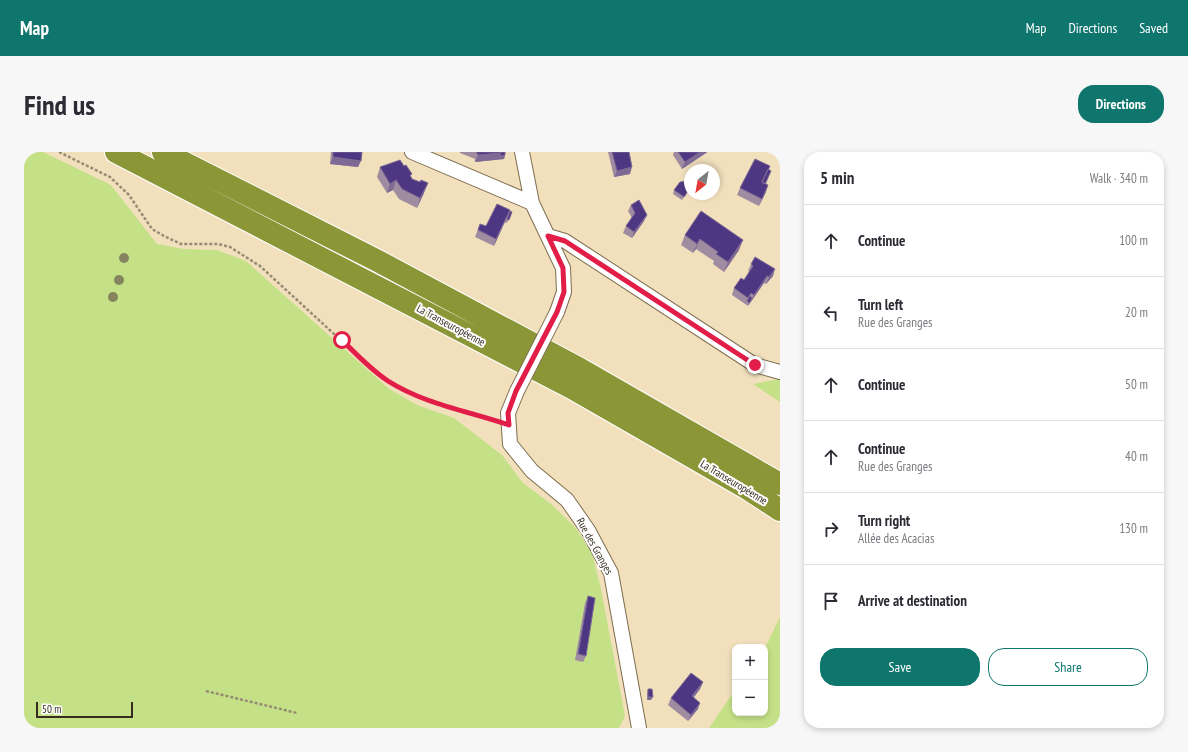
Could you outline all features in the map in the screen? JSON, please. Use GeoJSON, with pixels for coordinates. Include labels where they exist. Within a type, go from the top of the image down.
{"type":"FeatureCollection","features":[{"type":"Feature","properties":{"kind":"highway","name":"La Transeuropéenne"},"geometry":{"type":"LineString","coordinates":[[116,152],[368,281],[572,388],[748,489],[780,510]]}},
{"type":"Feature","properties":{"kind":"highway","name":"La Transeuropéenne"},"geometry":{"type":"LineString","coordinates":[[163,152],[376,260],[580,369],[780,484]]}},
{"type":"Feature","properties":{"kind":"street"},"geometry":{"type":"LineString","coordinates":[[412,152],[532,203]]}},
{"type":"Feature","properties":{"kind":"street"},"geometry":{"type":"LineString","coordinates":[[522,152],[532,203],[548,236],[565,241],[755,365],[780,372]]}},
{"type":"Feature","properties":{"kind":"street","name":"Rue des Granges"},"geometry":{"type":"LineString","coordinates":[[548,236],[563,268],[564,292],[557,312],[516,391],[508,413],[510,444],[532,471],[567,500],[588,530],[611,574],[639,728]]}},
{"type":"Feature","properties":{"kind":"path"},"geometry":{"type":"LineString","coordinates":[[59,152],[110,177],[129,196],[152,228],[164,236],[181,244],[218,244],[230,247],[260,266],[370,367],[388,381],[430,402],[509,425]]}},
{"type":"Feature","properties":{"kind":"path"},"geometry":{"type":"LineString","coordinates":[[206,691],[296,713]]}},
{"type":"Feature","properties":{"kind":"green space"},"geometry":{"type":"Polygon","coordinates":[[[24,152],[43,152],[111,185],[157,244],[184,249],[217,250],[246,261],[388,388],[417,405],[454,418],[502,455],[523,483],[550,503],[575,527],[592,553],[601,589],[625,716],[619,728],[24,728],[24,152]]]}},
{"type":"Feature","properties":{"kind":"green space"},"geometry":{"type":"Polygon","coordinates":[[[780,379],[780,402],[753,384],[780,379]]]}},
{"type":"Feature","properties":{"kind":"green space"},"geometry":{"type":"Polygon","coordinates":[[[780,617],[780,728],[709,728],[732,694],[732,716],[768,716],[767,644],[780,617]]]}},
{"type":"Feature","properties":{"kind":"building"},"geometry":{"type":"Polygon","coordinates":[[[333,152],[362,152],[361,161],[333,157],[333,152]]]}},
{"type":"Feature","properties":{"kind":"building"},"geometry":{"type":"Polygon","coordinates":[[[476,152],[501,152],[501,153],[478,155],[476,152]]]}},
{"type":"Feature","properties":{"kind":"building"},"geometry":{"type":"Polygon","coordinates":[[[501,152],[505,152],[505,155],[500,156],[501,152]]]}},
{"type":"Feature","properties":{"kind":"building"},"geometry":{"type":"Polygon","coordinates":[[[612,152],[629,152],[632,167],[617,171],[612,152]]]}},
{"type":"Feature","properties":{"kind":"building"},"geometry":{"type":"Polygon","coordinates":[[[678,152],[700,152],[685,162],[678,152]]]}},
{"type":"Feature","properties":{"kind":"building"},"geometry":{"type":"Polygon","coordinates":[[[755,159],[770,166],[762,182],[768,185],[762,199],[740,188],[755,159]]]}},
{"type":"Feature","properties":{"kind":"building"},"geometry":{"type":"Polygon","coordinates":[[[400,160],[404,166],[406,165],[412,174],[410,175],[412,179],[420,182],[421,180],[428,183],[420,198],[402,189],[396,180],[390,184],[380,167],[400,160]]]}},
{"type":"Feature","properties":{"kind":"building"},"geometry":{"type":"Polygon","coordinates":[[[768,169],[771,171],[765,184],[762,182],[768,169]]]}},
{"type":"Feature","properties":{"kind":"building"},"geometry":{"type":"Polygon","coordinates":[[[680,182],[684,182],[684,197],[674,190],[680,182]]]}},
{"type":"Feature","properties":{"kind":"building"},"geometry":{"type":"Polygon","coordinates":[[[639,200],[647,215],[634,232],[626,226],[635,213],[631,205],[639,200]]]}},
{"type":"Feature","properties":{"kind":"building"},"geometry":{"type":"Polygon","coordinates":[[[497,204],[510,210],[496,239],[478,230],[480,224],[486,226],[497,204]]]}},
{"type":"Feature","properties":{"kind":"building"},"geometry":{"type":"Polygon","coordinates":[[[510,211],[512,212],[509,220],[507,219],[510,211]]]}},
{"type":"Feature","properties":{"kind":"building"},"geometry":{"type":"Polygon","coordinates":[[[701,211],[743,240],[728,262],[716,254],[718,252],[700,239],[697,244],[685,235],[701,211]]]}},
{"type":"Feature","properties":{"kind":"building"},"geometry":{"type":"Polygon","coordinates":[[[755,257],[775,269],[769,277],[767,276],[754,295],[751,293],[748,298],[734,288],[741,278],[744,280],[753,266],[751,264],[755,257]]]}},
{"type":"Feature","properties":{"kind":"building"},"geometry":{"type":"Polygon","coordinates":[[[750,296],[752,298],[749,303],[747,301],[750,296]]]}},
{"type":"Feature","properties":{"kind":"building"},"geometry":{"type":"Polygon","coordinates":[[[588,596],[595,598],[586,656],[578,654],[588,596]]]}},
{"type":"Feature","properties":{"kind":"building"},"geometry":{"type":"Polygon","coordinates":[[[691,673],[703,682],[692,696],[700,703],[691,715],[671,698],[691,673]]]}},
{"type":"Feature","properties":{"kind":"building"},"geometry":{"type":"Polygon","coordinates":[[[648,689],[652,689],[653,697],[648,697],[648,689]]]}},
{"type":"Feature","properties":{"kind":"route"},"geometry":{"type":"LineString","coordinates":[[342,340],[370,367],[388,381],[430,402],[484,416],[509,425],[508,413],[516,391],[557,312],[564,292],[563,268],[548,236],[565,241],[755,365]]}}]}
